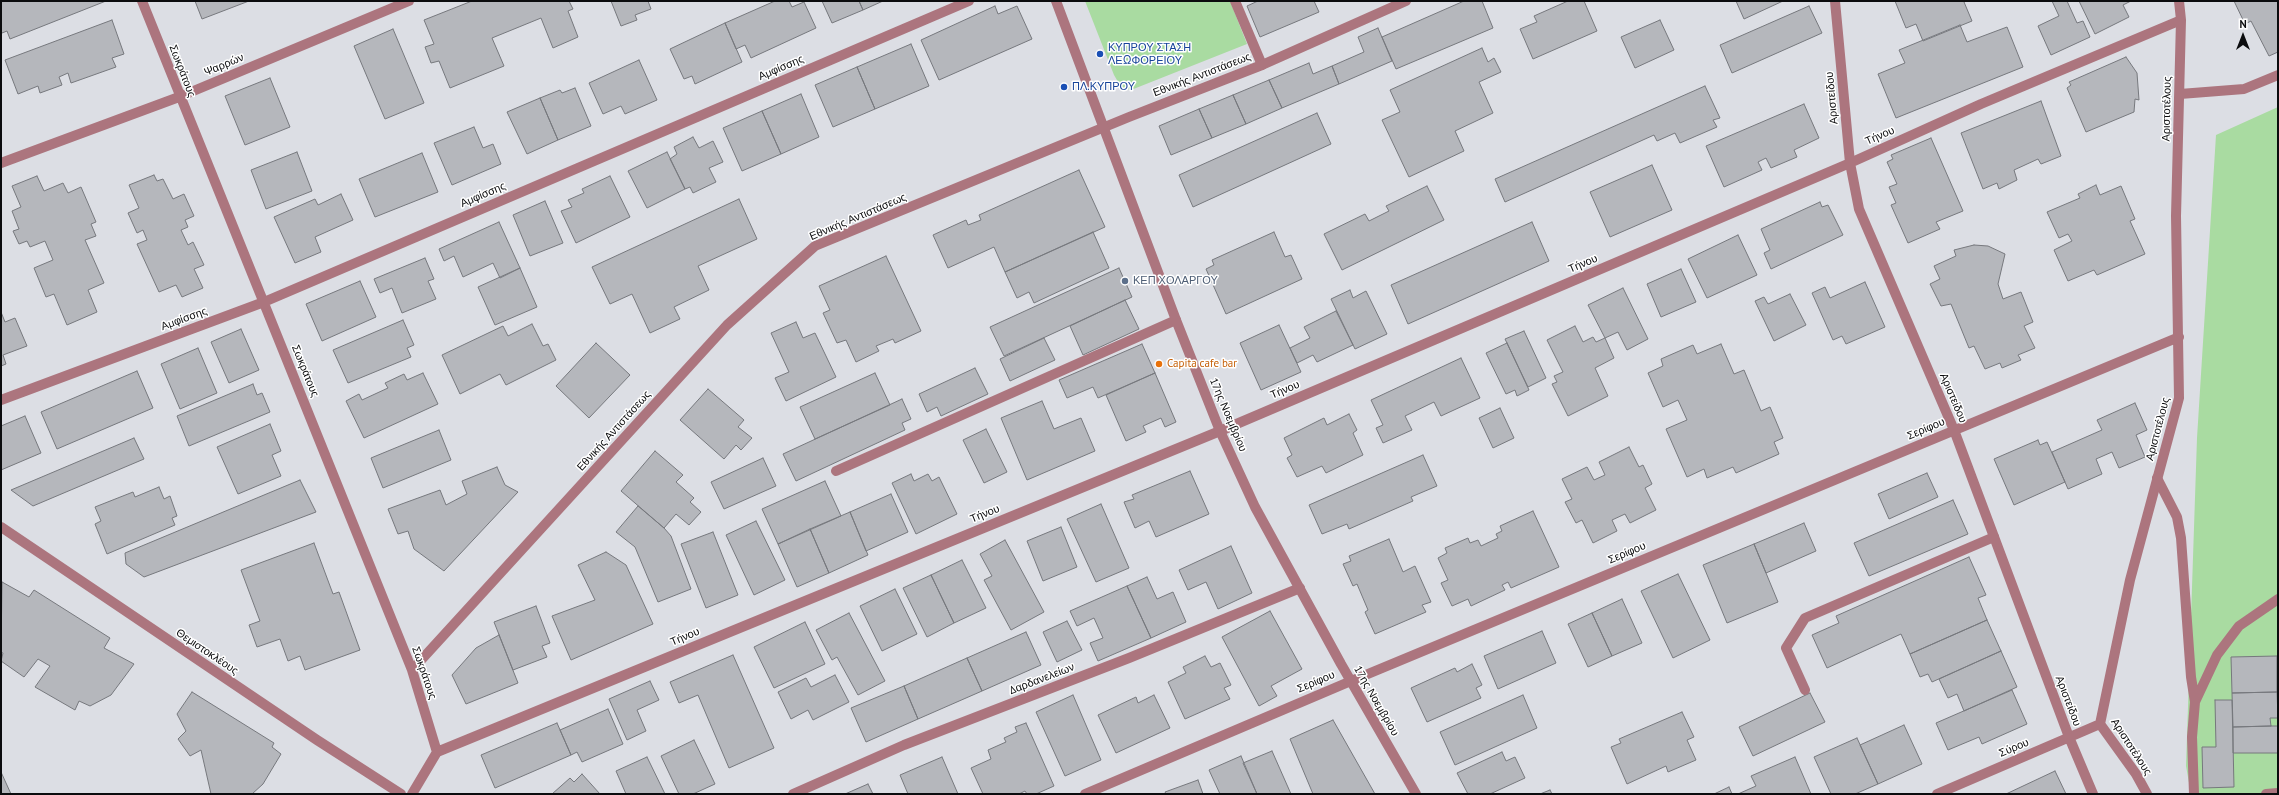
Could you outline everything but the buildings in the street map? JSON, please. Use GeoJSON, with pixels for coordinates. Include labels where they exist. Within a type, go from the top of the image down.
{"type":"FeatureCollection","features":[{"type":"Feature","properties":{"kind":"street","name":"Σωκράτους"},"geometry":{"type":"LineString","coordinates":[[142,1],[179,97],[264,302],[412,670],[437,752]]}},
{"type":"Feature","properties":{"kind":"street","name":"Ψαρρών"},"geometry":{"type":"LineString","coordinates":[[1,163],[179,97],[408,1]]}},
{"type":"Feature","properties":{"kind":"street","name":"Αμφίσσης"},"geometry":{"type":"LineString","coordinates":[[1,400],[264,302],[969,1]]}},
{"type":"Feature","properties":{"kind":"street","name":"17ης Νοεμβρίου"},"geometry":{"type":"LineString","coordinates":[[1056,1],[1105,127],[1176,320],[1220,431],[1255,508],[1351,681],[1416,794]]}},
{"type":"Feature","properties":{"kind":"street"},"geometry":{"type":"LineString","coordinates":[[1235,1],[1262,65]]}},
{"type":"Feature","properties":{"kind":"street","name":"Εθνικής Αντιστάσεως"},"geometry":{"type":"LineString","coordinates":[[412,670],[727,325],[815,246],[1105,127],[1262,65],[1406,1]]}},
{"type":"Feature","properties":{"kind":"street","name":"Αριστείδου"},"geometry":{"type":"LineString","coordinates":[[1835,1],[1850,163],[1859,209],[1954,430],[2069,737],[2093,794]]}},
{"type":"Feature","properties":{"kind":"street","name":"Αριστοτέλους"},"geometry":{"type":"LineString","coordinates":[[2147,794],[2136,774],[2100,724],[2130,580],[2179,398],[2176,216],[2180,94],[2181,20],[2179,1]]}},
{"type":"Feature","properties":{"kind":"street","name":"Τήνου"},"geometry":{"type":"LineString","coordinates":[[437,752],[1220,431],[1850,163],[1982,104],[2181,20]]}},
{"type":"Feature","properties":{"kind":"street"},"geometry":{"type":"LineString","coordinates":[[2180,94],[2244,88],[2278,75]]}},
{"type":"Feature","properties":{"kind":"street"},"geometry":{"type":"LineString","coordinates":[[836,471],[1176,320]]}},
{"type":"Feature","properties":{"kind":"street","name":"Σερίφου"},"geometry":{"type":"LineString","coordinates":[[1085,794],[1351,681],[2179,337]]}},
{"type":"Feature","properties":{"kind":"street"},"geometry":{"type":"LineString","coordinates":[[2157,478],[2177,517],[2181,538],[2190,677],[2195,702],[2192,737],[2194,794]]}},
{"type":"Feature","properties":{"kind":"street","name":"Θεμιστοκλέους"},"geometry":{"type":"LineString","coordinates":[[1,528],[317,740],[402,794]]}},
{"type":"Feature","properties":{"kind":"street"},"geometry":{"type":"LineString","coordinates":[[1805,690],[1786,648],[1805,618],[1994,537]]}},
{"type":"Feature","properties":{"kind":"street","name":"Δαρδανελείων"},"geometry":{"type":"LineString","coordinates":[[793,794],[904,745],[1129,658],[1300,588]]}},
{"type":"Feature","properties":{"kind":"street"},"geometry":{"type":"LineString","coordinates":[[2195,702],[2217,655],[2239,626],[2278,599]]}},
{"type":"Feature","properties":{"kind":"street","name":"Σύρου"},"geometry":{"type":"LineString","coordinates":[[1937,794],[2100,724]]}},
{"type":"Feature","properties":{"kind":"street"},"geometry":{"type":"LineString","coordinates":[[412,794],[437,752]]}},
{"type":"Feature","properties":{"kind":"street"},"geometry":{"type":"LineString","coordinates":[[2266,794],[2278,793]]}},
{"type":"Feature","properties":{"kind":"green space"},"geometry":{"type":"Polygon","coordinates":[[[1085,1],[1230,1],[1247,44],[1131,90],[1121,87],[1114,75],[1085,1]]]}},
{"type":"Feature","properties":{"kind":"green space"},"geometry":{"type":"Polygon","coordinates":[[[2278,107],[2278,794],[2191,794],[2186,766],[2197,438],[2216,135],[2278,107]]]}},
{"type":"Feature","properties":{"kind":"place","name":"ΚΥΠΡΟΥ ΣΤΑΣΗ ΛΕΩΦΟΡΕΙΟΥ"},"geometry":{"type":"Point","coordinates":[1100,54]}},
{"type":"Feature","properties":{"kind":"place","name":"ΠΛ.ΚΥΠΡΟΥ"},"geometry":{"type":"Point","coordinates":[1064,87]}},
{"type":"Feature","properties":{"kind":"place","name":"ΚΕΠ ΧΟΛΑΡΓΟΥ"},"geometry":{"type":"Point","coordinates":[1125,281]}},
{"type":"Feature","properties":{"kind":"place","name":"Capita cafe bar"},"geometry":{"type":"Point","coordinates":[1159,364]}}]}
